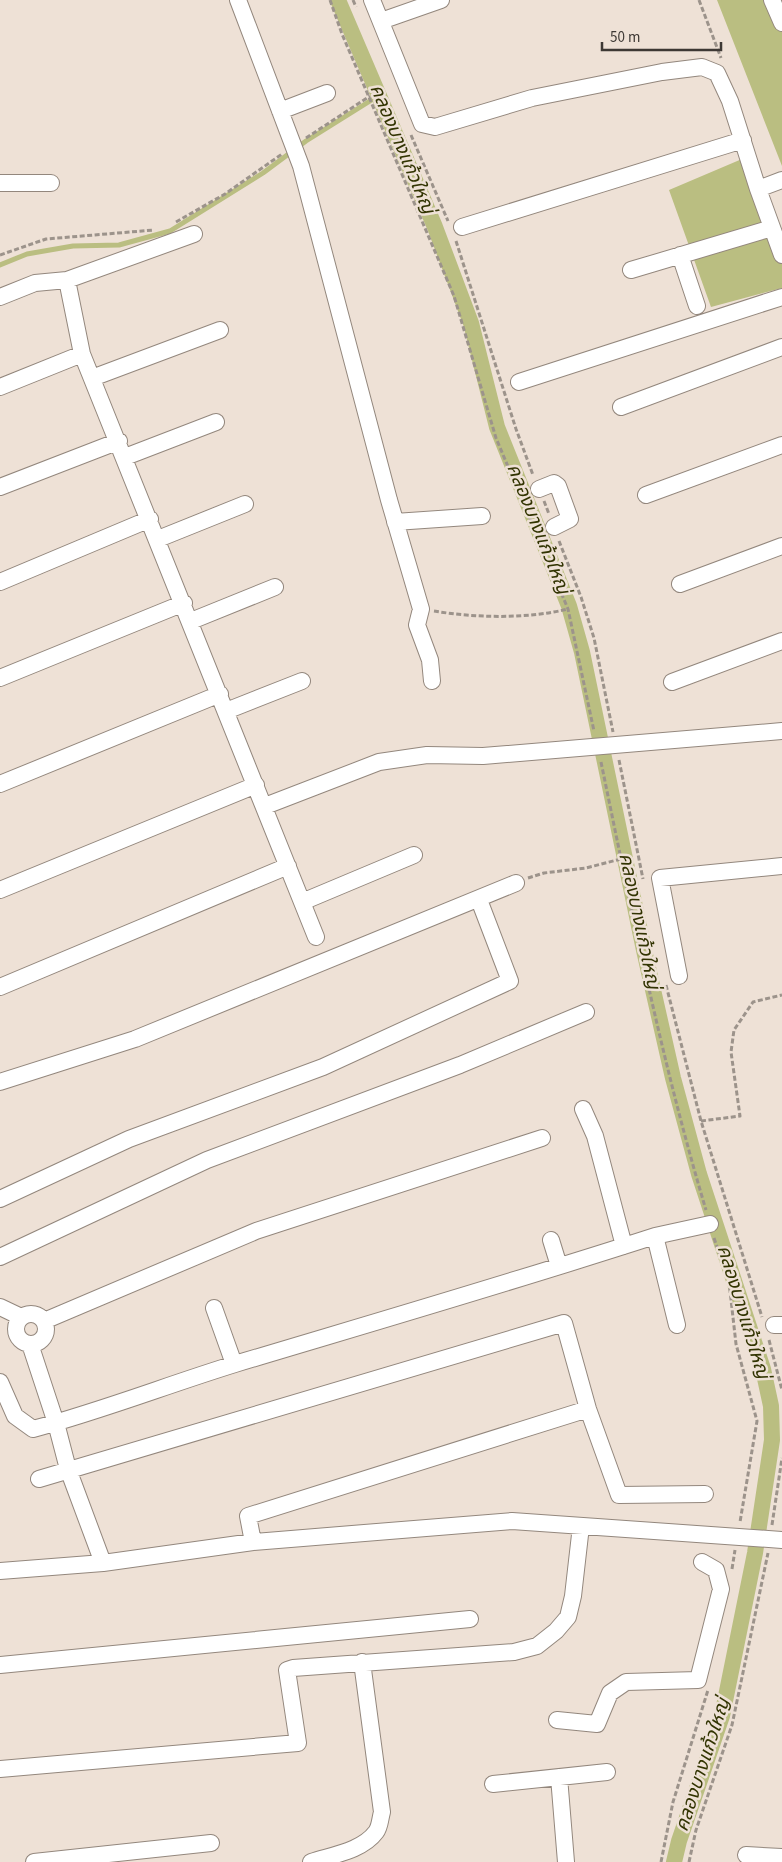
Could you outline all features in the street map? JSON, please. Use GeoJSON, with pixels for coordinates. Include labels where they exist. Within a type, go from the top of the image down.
{"type":"FeatureCollection","features":[{"type":"Feature","properties":{"kind":"street"},"geometry":{"type":"LineString","coordinates":[[238,0],[300,166],[395,522],[421,609],[417,625],[430,660],[432,681]]}},
{"type":"Feature","properties":{"kind":"street"},"geometry":{"type":"LineString","coordinates":[[372,0],[422,124],[435,127],[532,98],[662,72],[702,68],[718,74],[730,101],[758,189],[782,254]]}},
{"type":"Feature","properties":{"kind":"street"},"geometry":{"type":"LineString","coordinates":[[381,22],[440,0]]}},
{"type":"Feature","properties":{"kind":"street"},"geometry":{"type":"LineString","coordinates":[[772,0],[782,23]]}},
{"type":"Feature","properties":{"kind":"street"},"geometry":{"type":"LineString","coordinates":[[280,111],[327,93]]}},
{"type":"Feature","properties":{"kind":"street"},"geometry":{"type":"LineString","coordinates":[[455,228],[743,140]]}},
{"type":"Feature","properties":{"kind":"street"},"geometry":{"type":"LineString","coordinates":[[758,189],[782,180]]}},
{"type":"Feature","properties":{"kind":"street"},"geometry":{"type":"LineString","coordinates":[[0,184],[51,183]]}},
{"type":"Feature","properties":{"kind":"street"},"geometry":{"type":"LineString","coordinates":[[631,270],[772,228]]}},
{"type":"Feature","properties":{"kind":"street"},"geometry":{"type":"LineString","coordinates":[[0,297],[35,283],[67,280],[194,234]]}},
{"type":"Feature","properties":{"kind":"street"},"geometry":{"type":"LineString","coordinates":[[680,256],[697,306]]}},
{"type":"Feature","properties":{"kind":"street"},"geometry":{"type":"LineString","coordinates":[[67,280],[82,354],[119,441],[316,937]]}},
{"type":"Feature","properties":{"kind":"street"},"geometry":{"type":"LineString","coordinates":[[519,382],[782,297]]}},
{"type":"Feature","properties":{"kind":"street"},"geometry":{"type":"LineString","coordinates":[[92,378],[220,330]]}},
{"type":"Feature","properties":{"kind":"street"},"geometry":{"type":"LineString","coordinates":[[621,407],[782,347]]}},
{"type":"Feature","properties":{"kind":"street"},"geometry":{"type":"LineString","coordinates":[[0,387],[82,354]]}},
{"type":"Feature","properties":{"kind":"street"},"geometry":{"type":"LineString","coordinates":[[125,458],[216,422]]}},
{"type":"Feature","properties":{"kind":"street"},"geometry":{"type":"LineString","coordinates":[[0,487],[119,441]]}},
{"type":"Feature","properties":{"kind":"street"},"geometry":{"type":"LineString","coordinates":[[646,495],[782,445]]}},
{"type":"Feature","properties":{"kind":"street"},"geometry":{"type":"LineString","coordinates":[[538,489],[554,483],[558,486],[570,519],[554,527]]}},
{"type":"Feature","properties":{"kind":"street"},"geometry":{"type":"LineString","coordinates":[[158,539],[245,504]]}},
{"type":"Feature","properties":{"kind":"street"},"geometry":{"type":"LineString","coordinates":[[395,522],[482,516]]}},
{"type":"Feature","properties":{"kind":"street"},"geometry":{"type":"LineString","coordinates":[[0,582],[150,519]]}},
{"type":"Feature","properties":{"kind":"street"},"geometry":{"type":"LineString","coordinates":[[680,584],[782,546]]}},
{"type":"Feature","properties":{"kind":"street"},"geometry":{"type":"LineString","coordinates":[[191,621],[275,587]]}},
{"type":"Feature","properties":{"kind":"street"},"geometry":{"type":"LineString","coordinates":[[0,678],[184,603]]}},
{"type":"Feature","properties":{"kind":"street"},"geometry":{"type":"LineString","coordinates":[[672,682],[782,641]]}},
{"type":"Feature","properties":{"kind":"street"},"geometry":{"type":"LineString","coordinates":[[226,711],[302,681]]}},
{"type":"Feature","properties":{"kind":"street"},"geometry":{"type":"LineString","coordinates":[[0,784],[220,694]]}},
{"type":"Feature","properties":{"kind":"street"},"geometry":{"type":"LineString","coordinates":[[265,806],[379,762],[427,755],[484,756],[782,731]]}},
{"type":"Feature","properties":{"kind":"street"},"geometry":{"type":"LineString","coordinates":[[0,890],[256,785]]}},
{"type":"Feature","properties":{"kind":"street"},"geometry":{"type":"LineString","coordinates":[[302,902],[414,855]]}},
{"type":"Feature","properties":{"kind":"street"},"geometry":{"type":"LineString","coordinates":[[0,987],[288,866]]}},
{"type":"Feature","properties":{"kind":"street"},"geometry":{"type":"LineString","coordinates":[[671,976],[660,878],[782,866]]}},
{"type":"Feature","properties":{"kind":"street"},"geometry":{"type":"LineString","coordinates":[[0,1082],[135,1039],[516,883]]}},
{"type":"Feature","properties":{"kind":"street"},"geometry":{"type":"LineString","coordinates":[[0,1200],[129,1140],[323,1067],[510,981],[481,905]]}},
{"type":"Feature","properties":{"kind":"street"},"geometry":{"type":"LineString","coordinates":[[0,1257],[207,1160],[460,1065],[586,1012]]}},
{"type":"Feature","properties":{"kind":"street"},"geometry":{"type":"LineString","coordinates":[[583,1109],[595,1136],[624,1246]]}},
{"type":"Feature","properties":{"kind":"street"},"geometry":{"type":"LineString","coordinates":[[44,1321],[256,1231],[542,1138]]}},
{"type":"Feature","properties":{"kind":"street"},"geometry":{"type":"LineString","coordinates":[[0,1382],[15,1416],[33,1429],[234,1364],[331,1337],[655,1236],[710,1224]]}},
{"type":"Feature","properties":{"kind":"street"},"geometry":{"type":"LineString","coordinates":[[655,1236],[678,1325]]}},
{"type":"Feature","properties":{"kind":"street"},"geometry":{"type":"LineString","coordinates":[[551,1240],[559,1266]]}},
{"type":"Feature","properties":{"kind":"street"},"geometry":{"type":"LineString","coordinates":[[0,1307],[22,1317]]}},
{"type":"Feature","properties":{"kind":"street"},"geometry":{"type":"LineString","coordinates":[[214,1308],[234,1364]]}},
{"type":"Feature","properties":{"kind":"street"},"geometry":{"type":"LineString","coordinates":[[31,1313],[36,1314],[44,1321],[45,1334],[39,1341],[30,1344],[20,1340],[16,1331],[18,1320],[22,1317],[31,1313]]}},
{"type":"Feature","properties":{"kind":"street"},"geometry":{"type":"LineString","coordinates":[[39,1479],[564,1323],[588,1408],[619,1495],[705,1494]]}},
{"type":"Feature","properties":{"kind":"street"},"geometry":{"type":"LineString","coordinates":[[30,1344],[56,1423],[68,1469],[103,1562]]}},
{"type":"Feature","properties":{"kind":"street"},"geometry":{"type":"LineString","coordinates":[[253,1542],[248,1516],[588,1408]]}},
{"type":"Feature","properties":{"kind":"street"},"geometry":{"type":"LineString","coordinates":[[0,1572],[103,1562],[253,1542],[512,1521],[774,1539]]}},
{"type":"Feature","properties":{"kind":"street"},"geometry":{"type":"LineString","coordinates":[[0,1769],[298,1743],[287,1670],[362,1662],[514,1652],[537,1646],[556,1631],[568,1617],[573,1596],[581,1526]]}},
{"type":"Feature","properties":{"kind":"street"},"geometry":{"type":"LineString","coordinates":[[557,1720],[597,1724],[610,1693],[626,1682],[698,1680],[721,1589],[716,1570],[702,1562]]}},
{"type":"Feature","properties":{"kind":"street"},"geometry":{"type":"LineString","coordinates":[[0,1665],[470,1619]]}},
{"type":"Feature","properties":{"kind":"street"},"geometry":{"type":"LineString","coordinates":[[311,1862],[354,1848],[370,1839],[378,1830],[382,1812],[362,1662]]}},
{"type":"Feature","properties":{"kind":"street"},"geometry":{"type":"LineString","coordinates":[[493,1784],[608,1772]]}},
{"type":"Feature","properties":{"kind":"street"},"geometry":{"type":"LineString","coordinates":[[559,1777],[566,1862]]}},
{"type":"Feature","properties":{"kind":"street"},"geometry":{"type":"LineString","coordinates":[[34,1862],[211,1843]]}},
{"type":"Feature","properties":{"kind":"street"},"geometry":{"type":"LineString","coordinates":[[746,1855],[782,1857]]}},
{"type":"Feature","properties":{"kind":"path"},"geometry":{"type":"LineString","coordinates":[[330,0],[342,34],[454,296],[496,438],[568,609],[596,737]]}},
{"type":"Feature","properties":{"kind":"path"},"geometry":{"type":"LineString","coordinates":[[353,0],[357,9]]}},
{"type":"Feature","properties":{"kind":"path"},"geometry":{"type":"LineString","coordinates":[[170,225],[225,194],[293,146],[370,96]]}},
{"type":"Feature","properties":{"kind":"path"},"geometry":{"type":"LineString","coordinates":[[410,134],[455,228],[516,429],[581,597],[594,638],[613,733]]}},
{"type":"Feature","properties":{"kind":"path"},"geometry":{"type":"LineString","coordinates":[[0,255],[46,239],[144,232],[162,228]]}},
{"type":"Feature","properties":{"kind":"path"},"geometry":{"type":"LineString","coordinates":[[421,609],[518,616],[568,609]]}},
{"type":"Feature","properties":{"kind":"path"},"geometry":{"type":"LineString","coordinates":[[617,752],[644,884]]}},
{"type":"Feature","properties":{"kind":"path"},"geometry":{"type":"LineString","coordinates":[[599,756],[635,935],[680,1123],[729,1282],[736,1344],[757,1421],[740,1524]]}},
{"type":"Feature","properties":{"kind":"path"},"geometry":{"type":"LineString","coordinates":[[516,883],[544,873],[586,868],[621,859]]}},
{"type":"Feature","properties":{"kind":"path"},"geometry":{"type":"LineString","coordinates":[[671,976],[701,1121],[772,1328],[782,1390]]}},
{"type":"Feature","properties":{"kind":"path"},"geometry":{"type":"LineString","coordinates":[[701,1121],[740,1116],[731,1052],[734,1030],[753,1002],[782,995]]}},
{"type":"Feature","properties":{"kind":"path"},"geometry":{"type":"LineString","coordinates":[[689,1862],[696,1830],[732,1725],[774,1539],[782,1458]]}},
{"type":"Feature","properties":{"kind":"path"},"geometry":{"type":"LineString","coordinates":[[731,1572],[737,1543]]}},
{"type":"Feature","properties":{"kind":"path"},"geometry":{"type":"LineString","coordinates":[[661,1862],[673,1802],[709,1686]]}},
{"type":"Feature","properties":{"kind":"shaded area"},"geometry":{"type":"Polygon","coordinates":[[[717,0],[779,0],[782,8],[782,166],[717,0]]]}},
{"type":"Feature","properties":{"kind":"shaded area"},"geometry":{"type":"Polygon","coordinates":[[[749,156],[782,241],[782,288],[711,307],[669,190],[749,156]]]}},
{"type":"Feature","properties":{"kind":"waterway","name":"คลองบางแก้วใหญ่"},"geometry":{"type":"LineString","coordinates":[[338,0],[435,227],[471,323],[497,427],[569,606],[582,652],[644,950],[673,1078],[699,1174],[763,1369],[771,1406],[772,1440],[755,1553],[722,1716],[679,1841],[674,1862]]}},
{"type":"Feature","properties":{"kind":"waterway"},"geometry":{"type":"LineString","coordinates":[[0,265],[27,254],[73,246],[119,245],[170,231],[263,173],[306,141],[378,96]]}}]}
